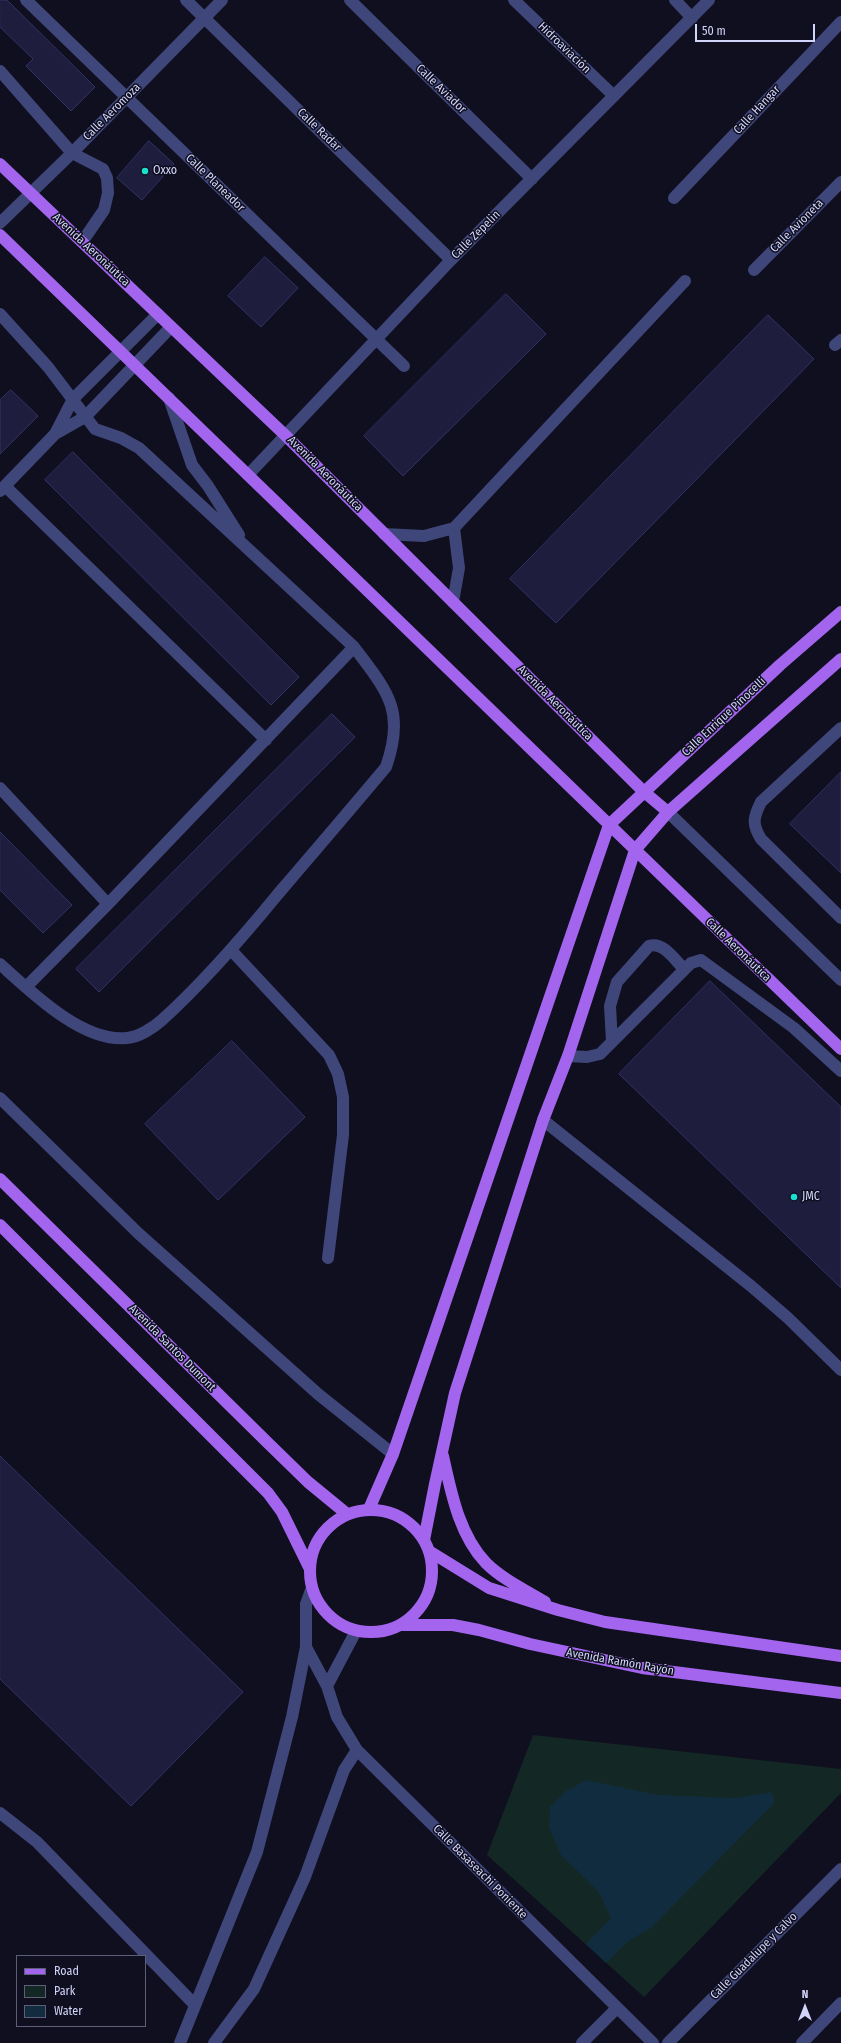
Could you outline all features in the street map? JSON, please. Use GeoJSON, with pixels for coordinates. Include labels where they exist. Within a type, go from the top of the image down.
{"type":"FeatureCollection","features":[{"type":"Feature","properties":{"kind":"main road","name":"Avenida Aeronáutica"},"geometry":{"type":"LineString","coordinates":[[0,164],[285,436],[668,812]]}},
{"type":"Feature","properties":{"kind":"main road"},"geometry":{"type":"LineString","coordinates":[[0,235],[635,850]]}},
{"type":"Feature","properties":{"kind":"main road","name":"Calle Enrique Pinocelli"},"geometry":{"type":"LineString","coordinates":[[609,825],[644,790],[841,612]]}},
{"type":"Feature","properties":{"kind":"main road"},"geometry":{"type":"LineString","coordinates":[[841,660],[668,812],[635,850],[568,1056],[544,1120],[455,1393],[435,1484],[427,1546],[433,1568],[431,1585],[425,1601],[415,1614],[401,1625],[387,1631],[370,1633],[356,1631],[334,1621],[320,1607],[311,1590],[309,1567],[314,1545],[328,1527],[347,1514],[369,1509],[391,1513],[404,1520],[410,1524],[427,1546],[489,1588],[558,1610],[605,1622],[841,1656]]}},
{"type":"Feature","properties":{"kind":"main road"},"geometry":{"type":"LineString","coordinates":[[369,1509],[393,1454],[609,825]]}},
{"type":"Feature","properties":{"kind":"main road","name":"Calle Aeronáutica"},"geometry":{"type":"LineString","coordinates":[[635,850],[841,1049]]}},
{"type":"Feature","properties":{"kind":"main road","name":"Avenida Santos Dumont"},"geometry":{"type":"LineString","coordinates":[[0,1179],[308,1482],[347,1514]]}},
{"type":"Feature","properties":{"kind":"main road"},"geometry":{"type":"LineString","coordinates":[[0,1225],[268,1493],[282,1512],[309,1567]]}},
{"type":"Feature","properties":{"kind":"main road"},"geometry":{"type":"LineString","coordinates":[[443,1452],[454,1502],[476,1551],[499,1573],[558,1610]]}},
{"type":"Feature","properties":{"kind":"main road","name":"Avenida Ramón Rayón"},"geometry":{"type":"LineString","coordinates":[[401,1625],[453,1625],[642,1668],[841,1693]]}},
{"type":"Feature","properties":{"kind":"street","name":"Calle Planeador"},"geometry":{"type":"LineString","coordinates":[[26,0],[404,366]]}},
{"type":"Feature","properties":{"kind":"street","name":"Calle Radar"},"geometry":{"type":"LineString","coordinates":[[186,0],[452,260]]}},
{"type":"Feature","properties":{"kind":"street","name":"Calle Aeromoza"},"geometry":{"type":"LineString","coordinates":[[0,223],[72,153],[222,0]]}},
{"type":"Feature","properties":{"kind":"street","name":"Calle Aviador"},"geometry":{"type":"LineString","coordinates":[[350,0],[532,179]]}},
{"type":"Feature","properties":{"kind":"street","name":"Hidroaviación"},"geometry":{"type":"LineString","coordinates":[[514,0],[614,96]]}},
{"type":"Feature","properties":{"kind":"street"},"geometry":{"type":"LineString","coordinates":[[675,0],[692,18]]}},
{"type":"Feature","properties":{"kind":"street","name":"Calle Zepelin"},"geometry":{"type":"LineString","coordinates":[[248,475],[452,260],[709,0]]}},
{"type":"Feature","properties":{"kind":"street","name":"Calle Hangar"},"geometry":{"type":"LineString","coordinates":[[674,198],[841,22]]}},
{"type":"Feature","properties":{"kind":"street"},"geometry":{"type":"LineString","coordinates":[[0,71],[72,153],[103,169],[107,178],[108,193],[104,210],[82,242]]}},
{"type":"Feature","properties":{"kind":"street","name":"Calle Avioneta"},"geometry":{"type":"LineString","coordinates":[[754,270],[841,182]]}},
{"type":"Feature","properties":{"kind":"street"},"geometry":{"type":"LineString","coordinates":[[384,534],[424,536],[454,528],[685,281]]}},
{"type":"Feature","properties":{"kind":"street"},"geometry":{"type":"LineString","coordinates":[[158,314],[120,350],[73,399],[55,434],[3,489],[266,740]]}},
{"type":"Feature","properties":{"kind":"street"},"geometry":{"type":"LineString","coordinates":[[0,964],[26,988],[81,1029],[106,1037],[127,1038],[144,1032],[161,1021],[231,950],[386,767],[393,747],[395,727],[392,708],[383,686],[354,647],[132,442],[95,429],[48,367],[2,321]]}},
{"type":"Feature","properties":{"kind":"street"},"geometry":{"type":"LineString","coordinates":[[55,434],[85,417],[171,327]]}},
{"type":"Feature","properties":{"kind":"street"},"geometry":{"type":"LineString","coordinates":[[169,398],[192,465],[208,486],[246,548]]}},
{"type":"Feature","properties":{"kind":"street"},"geometry":{"type":"LineString","coordinates":[[453,602],[459,568],[454,528]]}},
{"type":"Feature","properties":{"kind":"street"},"geometry":{"type":"LineString","coordinates":[[26,988],[354,647]]}},
{"type":"Feature","properties":{"kind":"street"},"geometry":{"type":"LineString","coordinates":[[841,728],[761,802],[756,813],[754,827],[761,839],[841,918]]}},
{"type":"Feature","properties":{"kind":"street"},"geometry":{"type":"LineString","coordinates":[[0,788],[108,904]]}},
{"type":"Feature","properties":{"kind":"street"},"geometry":{"type":"LineString","coordinates":[[668,812],[841,980]]}},
{"type":"Feature","properties":{"kind":"street"},"geometry":{"type":"LineString","coordinates":[[612,1042],[610,1006],[617,982],[649,946],[654,944],[660,946],[684,969]]}},
{"type":"Feature","properties":{"kind":"street"},"geometry":{"type":"LineString","coordinates":[[231,950],[329,1055],[338,1074],[343,1097],[343,1135],[328,1258]]}},
{"type":"Feature","properties":{"kind":"street"},"geometry":{"type":"LineString","coordinates":[[568,1056],[593,1056],[600,1054],[684,969],[696,960],[701,960],[708,963],[794,1028],[841,1072]]}},
{"type":"Feature","properties":{"kind":"street"},"geometry":{"type":"LineString","coordinates":[[0,1098],[138,1233],[318,1394],[393,1454]]}},
{"type":"Feature","properties":{"kind":"street"},"geometry":{"type":"LineString","coordinates":[[544,1120],[751,1286],[788,1318],[841,1370]]}},
{"type":"Feature","properties":{"kind":"street","name":"Calle Basaseachi Poniente"},"geometry":{"type":"LineString","coordinates":[[311,1590],[306,1604],[306,1647],[327,1686],[337,1717],[357,1750],[653,2043]]}},
{"type":"Feature","properties":{"kind":"street"},"geometry":{"type":"LineString","coordinates":[[327,1686],[356,1631]]}},
{"type":"Feature","properties":{"kind":"street"},"geometry":{"type":"LineString","coordinates":[[180,2043],[257,1852],[292,1717],[306,1647]]}},
{"type":"Feature","properties":{"kind":"street"},"geometry":{"type":"LineString","coordinates":[[214,2043],[254,1989],[305,1877],[344,1770],[357,1750]]}},
{"type":"Feature","properties":{"kind":"street"},"geometry":{"type":"LineString","coordinates":[[0,1813],[36,1842],[195,2005]]}},
{"type":"Feature","properties":{"kind":"street","name":"Calle Guadalupe y Calvo"},"geometry":{"type":"LineString","coordinates":[[668,2043],[841,1869]]}},
{"type":"Feature","properties":{"kind":"street"},"geometry":{"type":"LineString","coordinates":[[802,2043],[841,2003]]}},
{"type":"Feature","properties":{"kind":"street"},"geometry":{"type":"LineString","coordinates":[[582,2043],[617,2008]]}},
{"type":"Feature","properties":{"kind":"green space"},"geometry":{"type":"Polygon","coordinates":[[[533,1735],[841,1769],[841,1793],[644,1997],[487,1855],[533,1735]]]}},
{"type":"Feature","properties":{"kind":"water"},"geometry":{"type":"Polygon","coordinates":[[[586,1780],[658,1795],[738,1798],[771,1792],[775,1802],[652,1927],[627,1942],[606,1963],[586,1944],[611,1918],[598,1891],[561,1855],[549,1827],[550,1807],[566,1791],[586,1780]]]}},
{"type":"Feature","properties":{"kind":"building"},"geometry":{"type":"Polygon","coordinates":[[[0,0],[7,0],[95,87],[71,111],[26,66],[33,59],[0,27],[0,0]]]}},
{"type":"Feature","properties":{"kind":"building","name":"Oxxo"},"geometry":{"type":"Polygon","coordinates":[[[149,141],[174,164],[142,200],[117,178],[149,141]]]}},
{"type":"Feature","properties":{"kind":"building"},"geometry":{"type":"Polygon","coordinates":[[[265,257],[298,288],[261,327],[228,296],[265,257]]]}},
{"type":"Feature","properties":{"kind":"building"},"geometry":{"type":"Polygon","coordinates":[[[506,294],[546,334],[403,476],[364,436],[506,294]]]}},
{"type":"Feature","properties":{"kind":"building"},"geometry":{"type":"Polygon","coordinates":[[[768,315],[814,359],[556,623],[510,579],[768,315]]]}},
{"type":"Feature","properties":{"kind":"building"},"geometry":{"type":"Polygon","coordinates":[[[11,390],[38,416],[0,454],[0,400],[11,390]]]}},
{"type":"Feature","properties":{"kind":"building"},"geometry":{"type":"Polygon","coordinates":[[[73,452],[299,677],[271,705],[45,480],[73,452]]]}},
{"type":"Feature","properties":{"kind":"building"},"geometry":{"type":"Polygon","coordinates":[[[332,714],[355,737],[99,992],[76,969],[332,714]]]}},
{"type":"Feature","properties":{"kind":"building"},"geometry":{"type":"Polygon","coordinates":[[[841,772],[841,873],[790,824],[841,772]]]}},
{"type":"Feature","properties":{"kind":"building"},"geometry":{"type":"Polygon","coordinates":[[[0,832],[72,905],[43,933],[0,890],[0,832]]]}},
{"type":"Feature","properties":{"kind":"building","name":"JMC"},"geometry":{"type":"Polygon","coordinates":[[[710,981],[841,1107],[841,1288],[619,1074],[710,981]]]}},
{"type":"Feature","properties":{"kind":"building"},"geometry":{"type":"Polygon","coordinates":[[[232,1041],[305,1117],[218,1200],[145,1124],[232,1041]]]}},
{"type":"Feature","properties":{"kind":"building"},"geometry":{"type":"Polygon","coordinates":[[[0,1456],[243,1692],[131,1806],[0,1679],[0,1456]]]}},
{"type":"Feature","properties":{"kind":"place","name":"Oxxo"},"geometry":{"type":"Point","coordinates":[145,171]}},
{"type":"Feature","properties":{"kind":"place","name":"JMC"},"geometry":{"type":"Point","coordinates":[794,1197]}}]}
